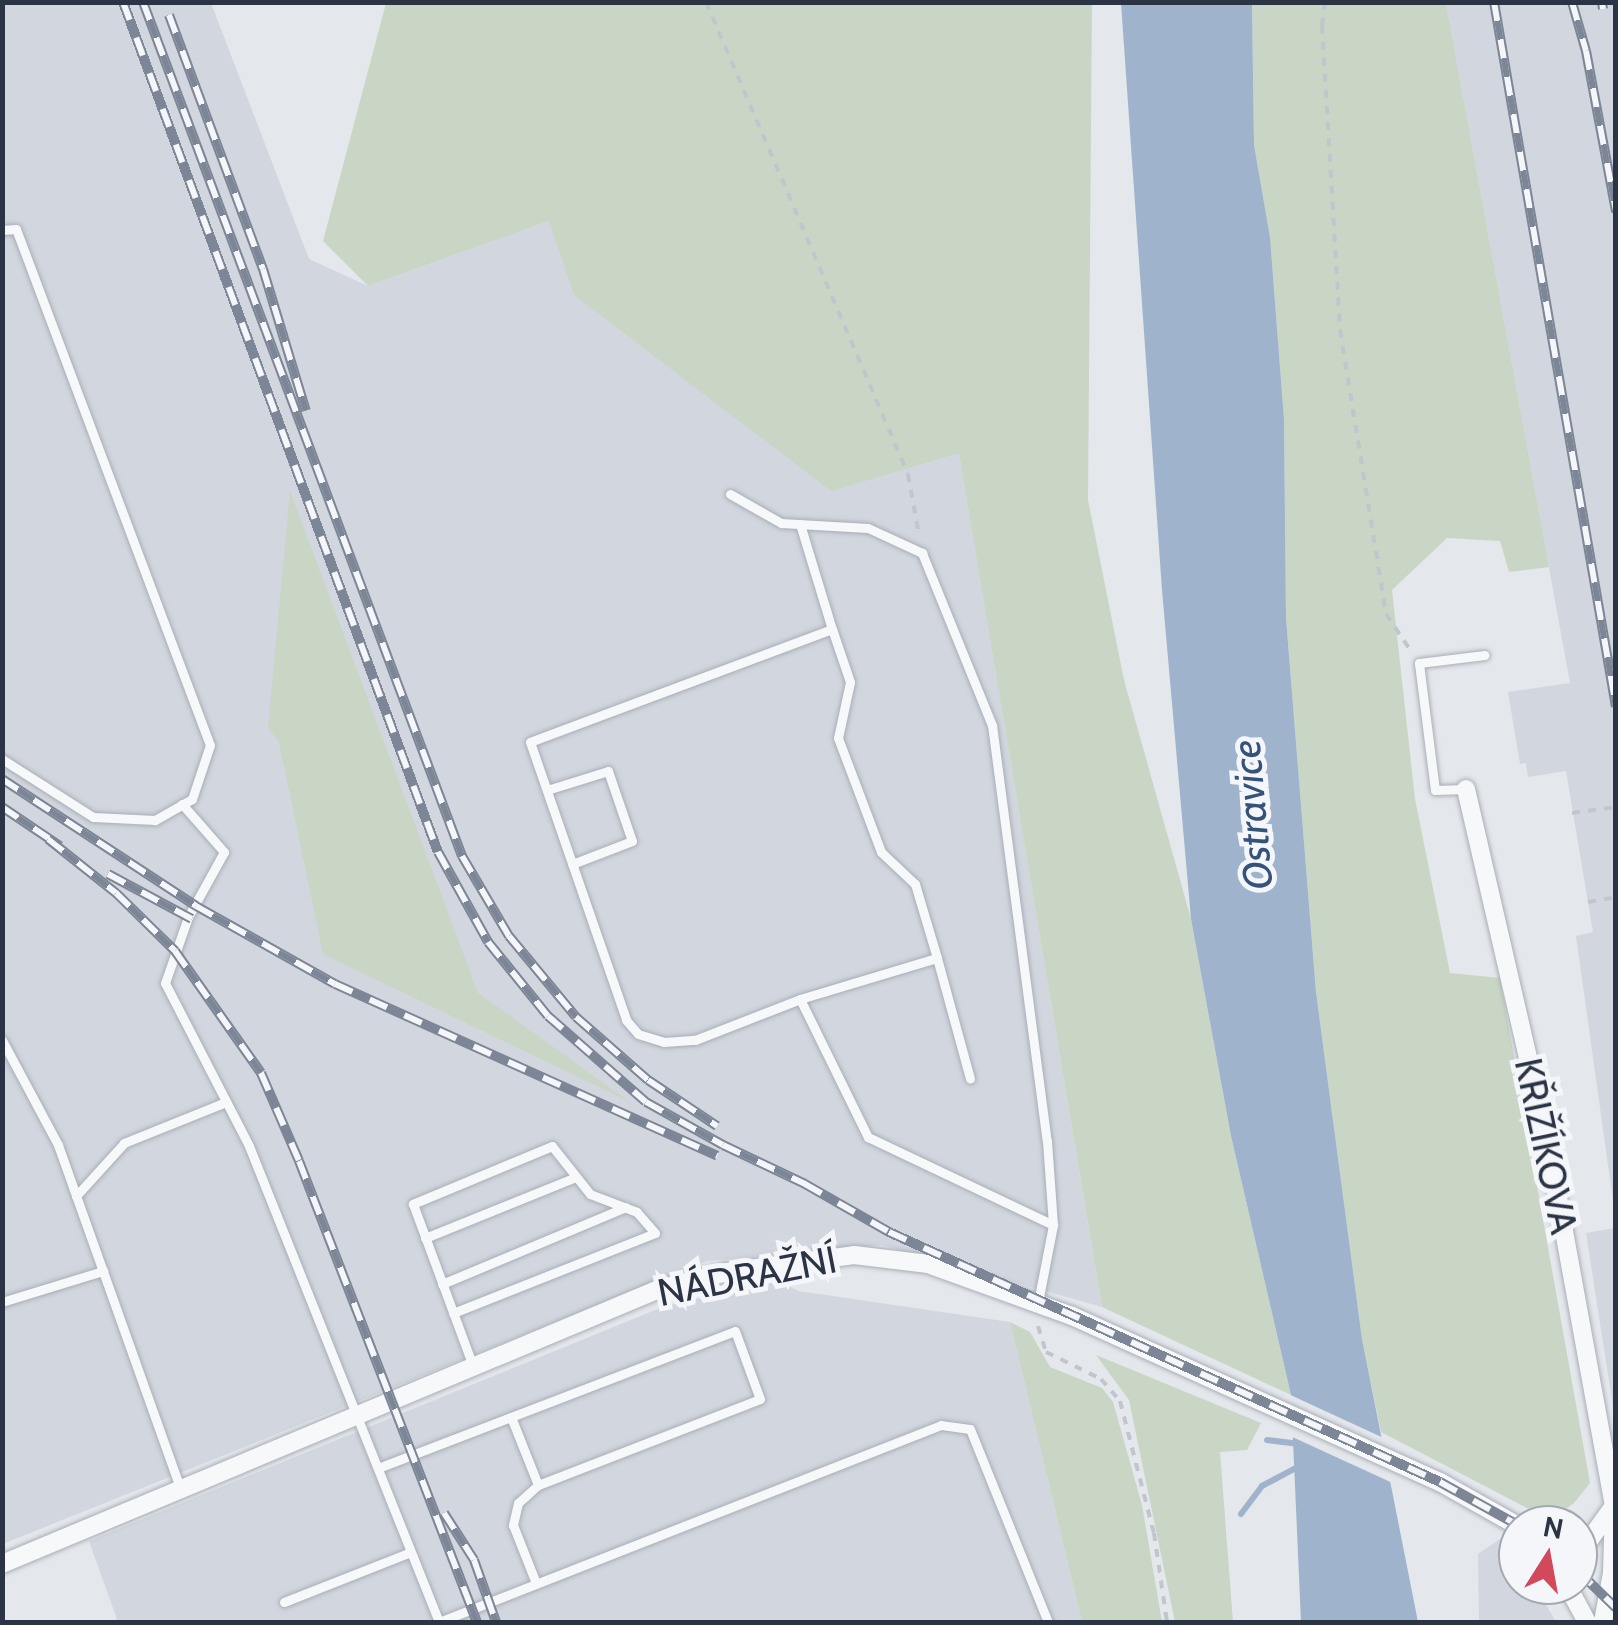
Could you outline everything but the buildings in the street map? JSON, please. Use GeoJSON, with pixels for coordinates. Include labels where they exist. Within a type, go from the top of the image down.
{"type":"FeatureCollection","features":[{"type":"Feature","properties":{"kind":"street","name":"KŘIŽÍKOVA"},"geometry":{"type":"LineString","coordinates":[[1466,789],[1550,1154],[1614,1506],[1612,1573],[1604,1622]]}},
{"type":"Feature","properties":{"kind":"street","name":"NÁDRAŽNÍ"},"geometry":{"type":"LineString","coordinates":[[2,1564],[659,1289],[727,1272],[854,1254],[928,1264],[1072,1316],[1440,1482],[1498,1515]]}},
{"type":"Feature","properties":{"kind":"street"},"geometry":{"type":"LineString","coordinates":[[1598,1529],[1614,1506]]}},
{"type":"Feature","properties":{"kind":"lane"},"geometry":{"type":"LineString","coordinates":[[2,230],[16,229],[210,745],[192,798],[156,820],[93,816],[2,759]]}},
{"type":"Feature","properties":{"kind":"lane"},"geometry":{"type":"LineString","coordinates":[[730,494],[781,523],[868,528],[922,553],[992,725],[1048,1141],[1054,1225],[1038,1305]]}},
{"type":"Feature","properties":{"kind":"lane"},"geometry":{"type":"LineString","coordinates":[[800,524],[850,682],[838,738],[882,852],[916,884],[970,1078]]}},
{"type":"Feature","properties":{"kind":"lane"},"geometry":{"type":"LineString","coordinates":[[832,629],[530,742],[626,1020],[638,1034],[664,1042],[694,1040],[800,999],[936,958]]}},
{"type":"Feature","properties":{"kind":"lane"},"geometry":{"type":"LineString","coordinates":[[1466,789],[1436,790],[1419,663],[1485,654]]}},
{"type":"Feature","properties":{"kind":"lane"},"geometry":{"type":"LineString","coordinates":[[547,790],[608,771],[632,841],[572,864]]}},
{"type":"Feature","properties":{"kind":"lane"},"geometry":{"type":"LineString","coordinates":[[182,804],[224,852],[188,917],[165,983],[249,1146],[439,1622],[941,1426],[970,1429],[1048,1622]]}},
{"type":"Feature","properties":{"kind":"lane"},"geometry":{"type":"LineString","coordinates":[[800,999],[868,1137],[1054,1225]]}},
{"type":"Feature","properties":{"kind":"lane"},"geometry":{"type":"LineString","coordinates":[[2,1040],[58,1144],[181,1490]]}},
{"type":"Feature","properties":{"kind":"lane"},"geometry":{"type":"LineString","coordinates":[[76,1196],[124,1144],[226,1102]]}},
{"type":"Feature","properties":{"kind":"lane"},"geometry":{"type":"LineString","coordinates":[[453,1313],[655,1232],[638,1212],[590,1194],[552,1146],[412,1204],[425,1238],[442,1284],[473,1366]]}},
{"type":"Feature","properties":{"kind":"lane"},"geometry":{"type":"LineString","coordinates":[[425,1238],[576,1177]]}},
{"type":"Feature","properties":{"kind":"lane"},"geometry":{"type":"LineString","coordinates":[[442,1284],[626,1207]]}},
{"type":"Feature","properties":{"kind":"lane"},"geometry":{"type":"LineString","coordinates":[[2,1302],[103,1271]]}},
{"type":"Feature","properties":{"kind":"lane"},"geometry":{"type":"LineString","coordinates":[[378,1468],[735,1331],[760,1398],[538,1485],[518,1503],[513,1525],[536,1584]]}},
{"type":"Feature","properties":{"kind":"lane"},"geometry":{"type":"LineString","coordinates":[[511,1418],[538,1485]]}},
{"type":"Feature","properties":{"kind":"lane"},"geometry":{"type":"LineString","coordinates":[[284,1602],[411,1552]]}},
{"type":"Feature","properties":{"kind":"path"},"geometry":{"type":"LineString","coordinates":[[706,2],[908,474],[922,553]]}},
{"type":"Feature","properties":{"kind":"path"},"geometry":{"type":"LineString","coordinates":[[1324,2],[1322,26],[1340,330],[1386,614],[1419,663]]}},
{"type":"Feature","properties":{"kind":"path"},"geometry":{"type":"LineString","coordinates":[[1572,814],[1616,807]]}},
{"type":"Feature","properties":{"kind":"path"},"geometry":{"type":"LineString","coordinates":[[1588,902],[1616,897]]}},
{"type":"Feature","properties":{"kind":"path"},"geometry":{"type":"LineString","coordinates":[[1038,1305],[1038,1334],[1046,1352],[1101,1379],[1120,1400],[1154,1532],[1166,1622]]}},
{"type":"Feature","properties":{"kind":"shaded area"},"geometry":{"type":"Polygon","coordinates":[[[3,3],[211,3],[309,259],[368,286],[549,221],[959,452],[1102,1307],[882,1245],[707,1261],[3,1544],[3,3]]]}},
{"type":"Feature","properties":{"kind":"shaded area"},"geometry":{"type":"Polygon","coordinates":[[[1446,3],[1615,3],[1615,1215],[1576,936],[1593,932],[1566,771],[1528,777],[1526,763],[1520,764],[1508,692],[1570,683],[1446,3]]]}},
{"type":"Feature","properties":{"kind":"shaded area"},"geometry":{"type":"Polygon","coordinates":[[[1616,1228],[1615,1420],[1586,1233],[1616,1228]]]}},
{"type":"Feature","properties":{"kind":"shaded area"},"geometry":{"type":"Polygon","coordinates":[[[780,1281],[798,1291],[1010,1322],[1082,1622],[118,1622],[89,1541],[665,1306],[780,1281]]]}},
{"type":"Feature","properties":{"kind":"shaded area"},"geometry":{"type":"Polygon","coordinates":[[[1498,1540],[1498,1605],[1546,1605],[1556,1622],[1479,1622],[1478,1554],[1498,1540]]]}},
{"type":"Feature","properties":{"kind":"green space"},"geometry":{"type":"Polygon","coordinates":[[[386,3],[1092,3],[1088,500],[1124,680],[1191,919],[1231,1136],[1291,1395],[1102,1307],[959,453],[831,491],[574,295],[549,221],[368,286],[323,241],[386,3]]]}},
{"type":"Feature","properties":{"kind":"green space"},"geometry":{"type":"Polygon","coordinates":[[[1252,3],[1446,3],[1549,567],[1509,572],[1500,541],[1447,538],[1392,590],[1415,799],[1450,973],[1500,978],[1590,1483],[1571,1505],[1521,1505],[1381,1432],[1362,1339],[1316,992],[1286,618],[1284,419],[1270,237],[1254,145],[1252,3]]]}},
{"type":"Feature","properties":{"kind":"green space"},"geometry":{"type":"Polygon","coordinates":[[[290,491],[478,993],[630,1102],[323,954],[279,742],[268,728],[290,491]]]}},
{"type":"Feature","properties":{"kind":"green space"},"geometry":{"type":"Polygon","coordinates":[[[1010,1322],[1030,1332],[1050,1367],[1102,1388],[1113,1402],[1142,1505],[1162,1622],[1082,1622],[1010,1322]]]}},
{"type":"Feature","properties":{"kind":"green space"},"geometry":{"type":"Polygon","coordinates":[[[1096,1355],[1261,1423],[1247,1450],[1220,1452],[1233,1622],[1175,1622],[1129,1400],[1096,1355]]]}},
{"type":"Feature","properties":{"kind":"water","name":"Ostravice"},"geometry":{"type":"Polygon","coordinates":[[[1121,3],[1252,3],[1254,145],[1270,237],[1284,419],[1286,618],[1316,992],[1362,1339],[1418,1622],[1301,1622],[1291,1395],[1231,1136],[1191,919],[1162,590],[1121,3]]]}},
{"type":"Feature","properties":{"kind":"pier"},"geometry":{"type":"Polygon","coordinates":[[[1286,1393],[1388,1440],[1397,1485],[1288,1435],[1286,1393]]]}},
{"type":"Feature","properties":{"kind":"waterway"},"geometry":{"type":"LineString","coordinates":[[1267,1440],[1300,1444]]}},
{"type":"Feature","properties":{"kind":"waterway"},"geometry":{"type":"LineString","coordinates":[[1241,1514],[1262,1486],[1296,1468]]}},
{"type":"Feature","properties":{"kind":"railway"},"geometry":{"type":"LineString","coordinates":[[123,2],[438,852],[488,942],[548,1016],[646,1102],[723,1145],[805,1184],[889,1232],[1440,1482],[1498,1514]]}},
{"type":"Feature","properties":{"kind":"railway"},"geometry":{"type":"LineString","coordinates":[[143,2],[462,856],[509,936],[576,1017],[648,1080],[717,1126]]}},
{"type":"Feature","properties":{"kind":"railway"},"geometry":{"type":"LineString","coordinates":[[1494,2],[1616,707]]}},
{"type":"Feature","properties":{"kind":"railway"},"geometry":{"type":"LineString","coordinates":[[1572,2],[1586,51],[1616,212]]}},
{"type":"Feature","properties":{"kind":"railway"},"geometry":{"type":"LineString","coordinates":[[1602,2],[1603,9]]}},
{"type":"Feature","properties":{"kind":"railway"},"geometry":{"type":"LineString","coordinates":[[169,15],[263,269],[306,411]]}},
{"type":"Feature","properties":{"kind":"railway"},"geometry":{"type":"LineString","coordinates":[[2,779],[196,906],[335,984],[717,1156]]}},
{"type":"Feature","properties":{"kind":"railway"},"geometry":{"type":"LineString","coordinates":[[2,807],[60,846]]}},
{"type":"Feature","properties":{"kind":"railway"},"geometry":{"type":"LineString","coordinates":[[48,839],[116,893],[175,951],[261,1073],[299,1161],[477,1622]]}},
{"type":"Feature","properties":{"kind":"railway"},"geometry":{"type":"LineString","coordinates":[[108,874],[192,919]]}},
{"type":"Feature","properties":{"kind":"railway"},"geometry":{"type":"LineString","coordinates":[[444,1513],[474,1560],[496,1622]]}},
{"type":"Feature","properties":{"kind":"railway"},"geometry":{"type":"LineString","coordinates":[[1598,1590],[1616,1608]]}}]}
